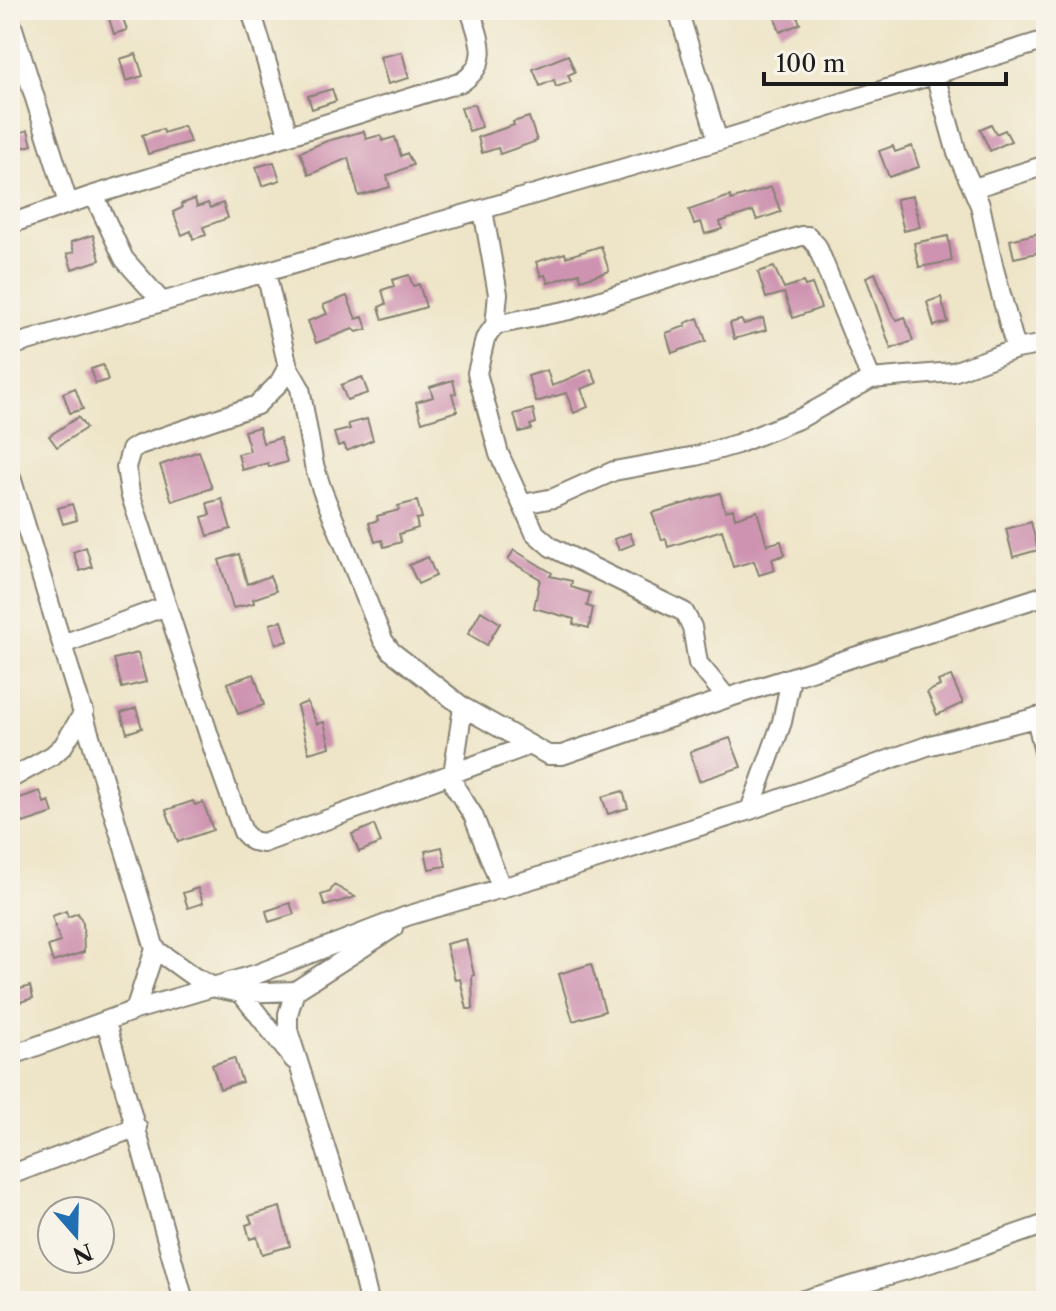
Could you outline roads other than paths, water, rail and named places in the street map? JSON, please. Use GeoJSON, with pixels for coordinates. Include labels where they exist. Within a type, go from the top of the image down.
{"type":"FeatureCollection","features":[{"type":"Feature","properties":{"kind":"street"},"geometry":{"type":"LineString","coordinates":[[251,10],[288,134]]}},
{"type":"Feature","properties":{"kind":"street"},"geometry":{"type":"LineString","coordinates":[[10,224],[288,134],[449,87],[477,70],[481,53],[470,10]]}},
{"type":"Feature","properties":{"kind":"street"},"geometry":{"type":"LineString","coordinates":[[678,10],[718,141]]}},
{"type":"Feature","properties":{"kind":"street"},"geometry":{"type":"LineString","coordinates":[[10,19],[68,203]]}},
{"type":"Feature","properties":{"kind":"street"},"geometry":{"type":"LineString","coordinates":[[10,346],[718,141],[1046,40]]}},
{"type":"Feature","properties":{"kind":"street"},"geometry":{"type":"LineString","coordinates":[[935,75],[957,153],[974,188],[1016,349]]}},
{"type":"Feature","properties":{"kind":"street"},"geometry":{"type":"LineString","coordinates":[[974,188],[1046,165]]}},
{"type":"Feature","properties":{"kind":"street"},"geometry":{"type":"LineString","coordinates":[[94,195],[124,259],[162,302]]}},
{"type":"Feature","properties":{"kind":"street"},"geometry":{"type":"LineString","coordinates":[[483,210],[498,294],[495,325],[485,339],[477,373],[499,454],[535,533],[551,547],[684,612],[692,627],[698,663],[727,698]]}},
{"type":"Feature","properties":{"kind":"street"},"geometry":{"type":"LineString","coordinates":[[495,325],[570,310],[808,236],[817,246],[871,379]]}},
{"type":"Feature","properties":{"kind":"street"},"geometry":{"type":"LineString","coordinates":[[266,273],[288,367],[300,388],[314,465],[383,640],[391,651],[463,707],[548,755],[556,756],[1046,595]]}},
{"type":"Feature","properties":{"kind":"street"},"geometry":{"type":"LineString","coordinates":[[523,504],[569,492],[614,471],[696,456],[737,444],[801,418],[871,379],[953,372],[1016,349],[1046,345]]}},
{"type":"Feature","properties":{"kind":"street"},"geometry":{"type":"LineString","coordinates":[[288,367],[279,383],[257,405],[139,445],[127,457],[130,493],[243,832],[252,841],[263,843],[530,745]]}},
{"type":"Feature","properties":{"kind":"street"},"geometry":{"type":"LineString","coordinates":[[10,474],[155,949],[135,1010]]}},
{"type":"Feature","properties":{"kind":"street"},"geometry":{"type":"LineString","coordinates":[[63,644],[166,606]]}},
{"type":"Feature","properties":{"kind":"street"},"geometry":{"type":"LineString","coordinates":[[750,810],[782,722],[791,678]]}},
{"type":"Feature","properties":{"kind":"street"},"geometry":{"type":"LineString","coordinates":[[463,707],[453,774],[455,787],[473,815],[502,889]]}},
{"type":"Feature","properties":{"kind":"street"},"geometry":{"type":"LineString","coordinates":[[10,779],[63,746],[84,712]]}},
{"type":"Feature","properties":{"kind":"street"},"geometry":{"type":"LineString","coordinates":[[10,1056],[135,1010],[216,988],[407,916],[750,810],[927,746],[1041,716],[1046,761]]}},
{"type":"Feature","properties":{"kind":"street"},"geometry":{"type":"LineString","coordinates":[[155,949],[194,977],[216,988],[241,993],[295,991],[382,936],[407,916]]}},
{"type":"Feature","properties":{"kind":"street"},"geometry":{"type":"LineString","coordinates":[[295,991],[288,1014],[288,1030],[333,1172],[369,1301]]}},
{"type":"Feature","properties":{"kind":"street"},"geometry":{"type":"LineString","coordinates":[[241,993],[297,1065]]}},
{"type":"Feature","properties":{"kind":"street"},"geometry":{"type":"LineString","coordinates":[[106,1022],[184,1301]]}},
{"type":"Feature","properties":{"kind":"street"},"geometry":{"type":"LineString","coordinates":[[10,1175],[137,1127]]}},
{"type":"Feature","properties":{"kind":"street"},"geometry":{"type":"LineString","coordinates":[[800,1301],[954,1256],[1046,1224]]}}]}
